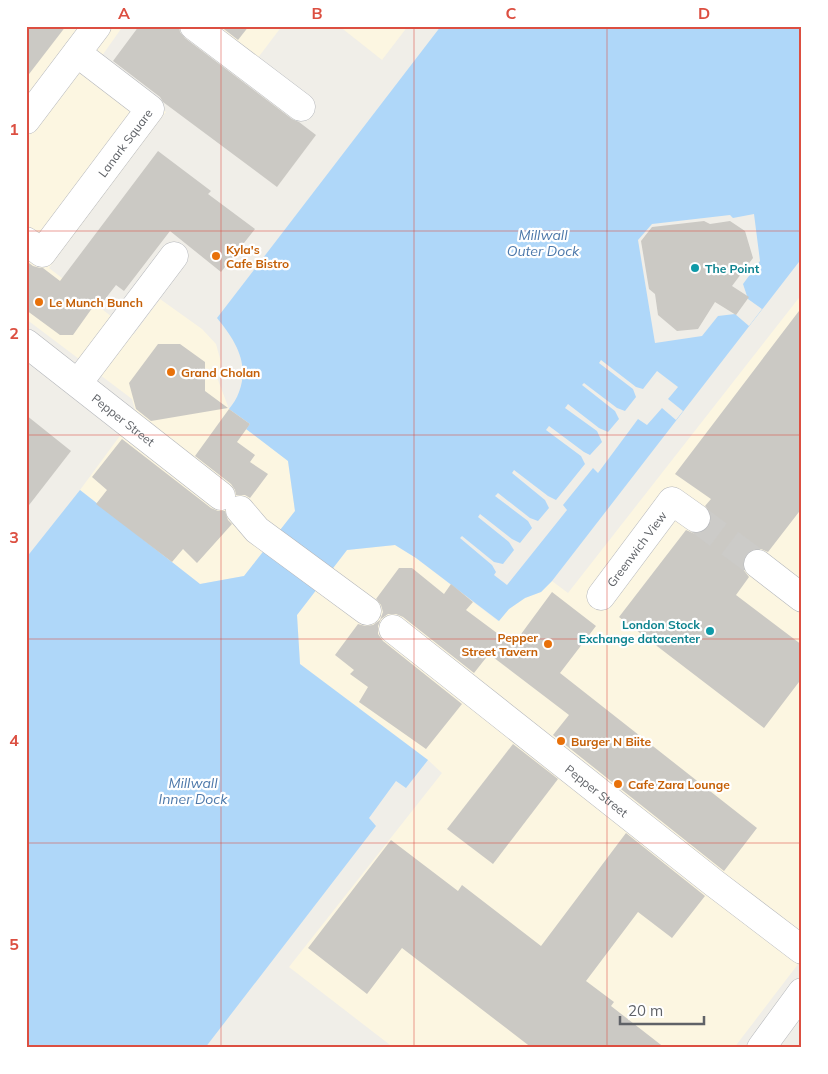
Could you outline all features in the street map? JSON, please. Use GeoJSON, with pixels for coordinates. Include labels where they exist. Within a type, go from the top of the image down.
{"type":"FeatureCollection","features":[{"type":"Feature","properties":{"kind":"street"},"geometry":{"type":"LineString","coordinates":[[26,120],[96,26]]}},
{"type":"Feature","properties":{"kind":"street"},"geometry":{"type":"LineString","coordinates":[[194,26],[301,107]]}},
{"type":"Feature","properties":{"kind":"street","name":"Lanark Square"},"geometry":{"type":"LineString","coordinates":[[26,240],[42,253],[150,109],[77,53]]}},
{"type":"Feature","properties":{"kind":"street"},"geometry":{"type":"LineString","coordinates":[[78,383],[174,256]]}},
{"type":"Feature","properties":{"kind":"street","name":"Pepper Street"},"geometry":{"type":"LineString","coordinates":[[26,343],[231,503],[267,538],[367,611]]}},
{"type":"Feature","properties":{"kind":"street","name":"Greenwich View"},"geometry":{"type":"LineString","coordinates":[[601,596],[672,501],[696,518]]}},
{"type":"Feature","properties":{"kind":"street"},"geometry":{"type":"LineString","coordinates":[[758,564],[802,598]]}},
{"type":"Feature","properties":{"kind":"street","name":"Pepper Street"},"geometry":{"type":"LineString","coordinates":[[393,629],[714,883],[802,950]]}},
{"type":"Feature","properties":{"kind":"street"},"geometry":{"type":"LineString","coordinates":[[761,1048],[802,992]]}},
{"type":"Feature","properties":{"kind":"shaded area"},"geometry":{"type":"Polygon","coordinates":[[[26,26],[123,26],[99,60],[166,112],[49,268],[134,334],[160,299],[202,329],[216,344],[221,362],[218,380],[229,409],[250,424],[246,429],[288,461],[295,511],[244,576],[200,584],[80,490],[136,414],[132,399],[26,319],[26,26]]]}},
{"type":"Feature","properties":{"kind":"shaded area"},"geometry":{"type":"Polygon","coordinates":[[[214,26],[282,26],[257,59],[214,26]]]}},
{"type":"Feature","properties":{"kind":"shaded area"},"geometry":{"type":"Polygon","coordinates":[[[339,26],[408,26],[382,60],[339,26]]]}},
{"type":"Feature","properties":{"kind":"shaded area"},"geometry":{"type":"Polygon","coordinates":[[[802,294],[802,959],[734,1048],[394,1048],[289,967],[442,773],[428,760],[300,664],[297,615],[347,550],[395,545],[416,558],[498,621],[509,609],[525,598],[541,592],[552,581],[568,593],[802,294]]]}},
{"type":"Feature","properties":{"kind":"water","name":"Millwall Outer Dock"},"geometry":{"type":"Polygon","coordinates":[[[441,26],[802,26],[802,258],[552,581],[541,592],[525,598],[509,609],[499,621],[416,558],[395,545],[347,550],[297,615],[300,664],[428,760],[406,788],[396,781],[369,818],[376,826],[205,1048],[26,1048],[26,558],[80,490],[200,584],[244,576],[295,511],[288,461],[246,429],[250,424],[229,409],[239,392],[243,371],[242,362],[235,343],[217,318],[441,26]]]}},
{"type":"Feature","properties":{"kind":"pier","name":"The Point"},"geometry":{"type":"Polygon","coordinates":[[[754,214],[760,261],[743,284],[748,299],[762,309],[749,326],[735,314],[718,316],[702,336],[655,343],[638,240],[652,224],[730,215],[733,218],[754,214]]]}},
{"type":"Feature","properties":{"kind":"pier"},"geometry":{"type":"Polygon","coordinates":[[[601,360],[636,387],[643,389],[657,371],[678,387],[668,399],[683,411],[676,420],[662,408],[647,425],[638,419],[598,473],[593,468],[563,505],[567,510],[507,585],[494,575],[496,572],[492,565],[460,538],[462,536],[494,562],[503,564],[514,550],[509,542],[478,517],[480,514],[520,543],[532,528],[528,521],[495,496],[498,493],[530,518],[538,521],[549,508],[545,500],[512,473],[514,470],[556,500],[585,464],[581,456],[546,430],[549,426],[590,455],[602,442],[597,431],[565,408],[568,404],[599,428],[608,432],[619,419],[615,411],[582,385],[584,383],[617,408],[625,411],[636,397],[633,389],[599,363],[601,360]]]}},
{"type":"Feature","properties":{"kind":"building"},"geometry":{"type":"Polygon","coordinates":[[[26,26],[66,26],[26,78],[26,26]]]}},
{"type":"Feature","properties":{"kind":"building"},"geometry":{"type":"Polygon","coordinates":[[[139,26],[179,26],[180,32],[185,38],[316,135],[277,187],[163,102],[160,97],[113,61],[139,26]]]}},
{"type":"Feature","properties":{"kind":"building"},"geometry":{"type":"Polygon","coordinates":[[[220,26],[249,26],[238,40],[220,26]]]}},
{"type":"Feature","properties":{"kind":"building"},"geometry":{"type":"Polygon","coordinates":[[[158,151],[211,191],[208,194],[255,229],[221,272],[170,231],[124,291],[116,285],[99,307],[95,304],[73,335],[60,335],[26,310],[26,261],[33,266],[43,268],[60,281],[158,151]]]}},
{"type":"Feature","properties":{"kind":"building","name":"The Point"},"geometry":{"type":"Polygon","coordinates":[[[704,221],[710,224],[730,221],[745,231],[753,258],[732,286],[749,297],[736,315],[715,302],[698,329],[677,331],[658,315],[655,294],[649,289],[641,241],[652,227],[704,221]]]}},
{"type":"Feature","properties":{"kind":"building"},"geometry":{"type":"Polygon","coordinates":[[[802,307],[802,508],[768,552],[761,549],[753,549],[745,555],[743,569],[749,577],[736,595],[802,645],[802,678],[764,728],[619,617],[686,530],[695,534],[703,532],[709,527],[712,519],[710,512],[705,506],[711,499],[675,474],[802,307]]]}},
{"type":"Feature","properties":{"kind":"building","name":"Grand Cholan"},"geometry":{"type":"Polygon","coordinates":[[[158,344],[180,344],[205,362],[205,391],[228,408],[151,421],[136,409],[129,383],[158,344]]]}},
{"type":"Feature","properties":{"kind":"building"},"geometry":{"type":"Polygon","coordinates":[[[229,409],[250,424],[237,442],[255,455],[250,462],[268,474],[250,498],[245,495],[236,495],[231,484],[195,456],[229,409]]]}},
{"type":"Feature","properties":{"kind":"building"},"geometry":{"type":"Polygon","coordinates":[[[26,415],[71,451],[26,509],[26,415]]]}},
{"type":"Feature","properties":{"kind":"building"},"geometry":{"type":"Polygon","coordinates":[[[122,439],[211,508],[225,511],[228,520],[232,524],[197,563],[183,549],[172,562],[96,504],[107,490],[92,477],[122,439]]]}},
{"type":"Feature","properties":{"kind":"building"},"geometry":{"type":"Polygon","coordinates":[[[399,568],[412,568],[444,594],[451,584],[473,602],[466,610],[513,645],[552,592],[596,626],[560,673],[757,828],[724,871],[553,735],[569,715],[489,654],[474,673],[403,617],[396,614],[388,614],[381,619],[378,626],[378,634],[383,641],[462,704],[426,749],[359,702],[368,687],[350,674],[354,670],[335,655],[358,624],[365,626],[373,625],[380,620],[383,612],[381,605],[376,599],[399,568]]]}},
{"type":"Feature","properties":{"kind":"building"},"geometry":{"type":"Polygon","coordinates":[[[513,744],[558,779],[493,864],[447,829],[513,744]]]}},
{"type":"Feature","properties":{"kind":"building"},"geometry":{"type":"Polygon","coordinates":[[[626,833],[705,896],[672,938],[638,912],[586,981],[614,1002],[611,1006],[665,1048],[532,1048],[402,948],[367,994],[308,948],[391,840],[458,891],[462,885],[541,946],[626,833]]]}},
{"type":"Feature","properties":{"kind":"tunnel"},"geometry":{"type":"LineString","coordinates":[[696,518],[758,564]]}},
{"type":"Feature","properties":{"kind":"place","name":"Kyla's Cafe Bistro"},"geometry":{"type":"Point","coordinates":[216,256]}},
{"type":"Feature","properties":{"kind":"place","name":"The Point"},"geometry":{"type":"Point","coordinates":[695,268]}},
{"type":"Feature","properties":{"kind":"place","name":"Le Munch Bunch"},"geometry":{"type":"Point","coordinates":[39,302]}},
{"type":"Feature","properties":{"kind":"place","name":"Grand Cholan"},"geometry":{"type":"Point","coordinates":[171,372]}},
{"type":"Feature","properties":{"kind":"place","name":"London Stock Exchange datacenter"},"geometry":{"type":"Point","coordinates":[710,631]}},
{"type":"Feature","properties":{"kind":"place","name":"Pepper Street Tavern"},"geometry":{"type":"Point","coordinates":[548,644]}},
{"type":"Feature","properties":{"kind":"place","name":"Burger N Biite"},"geometry":{"type":"Point","coordinates":[561,741]}},
{"type":"Feature","properties":{"kind":"place","name":"Cafe Zara Lounge"},"geometry":{"type":"Point","coordinates":[618,784]}},
{"type":"Feature","properties":{"kind":"water label","name":"Millwall Inner Dock"},"geometry":{"type":"Point","coordinates":[193,792]}}]}
